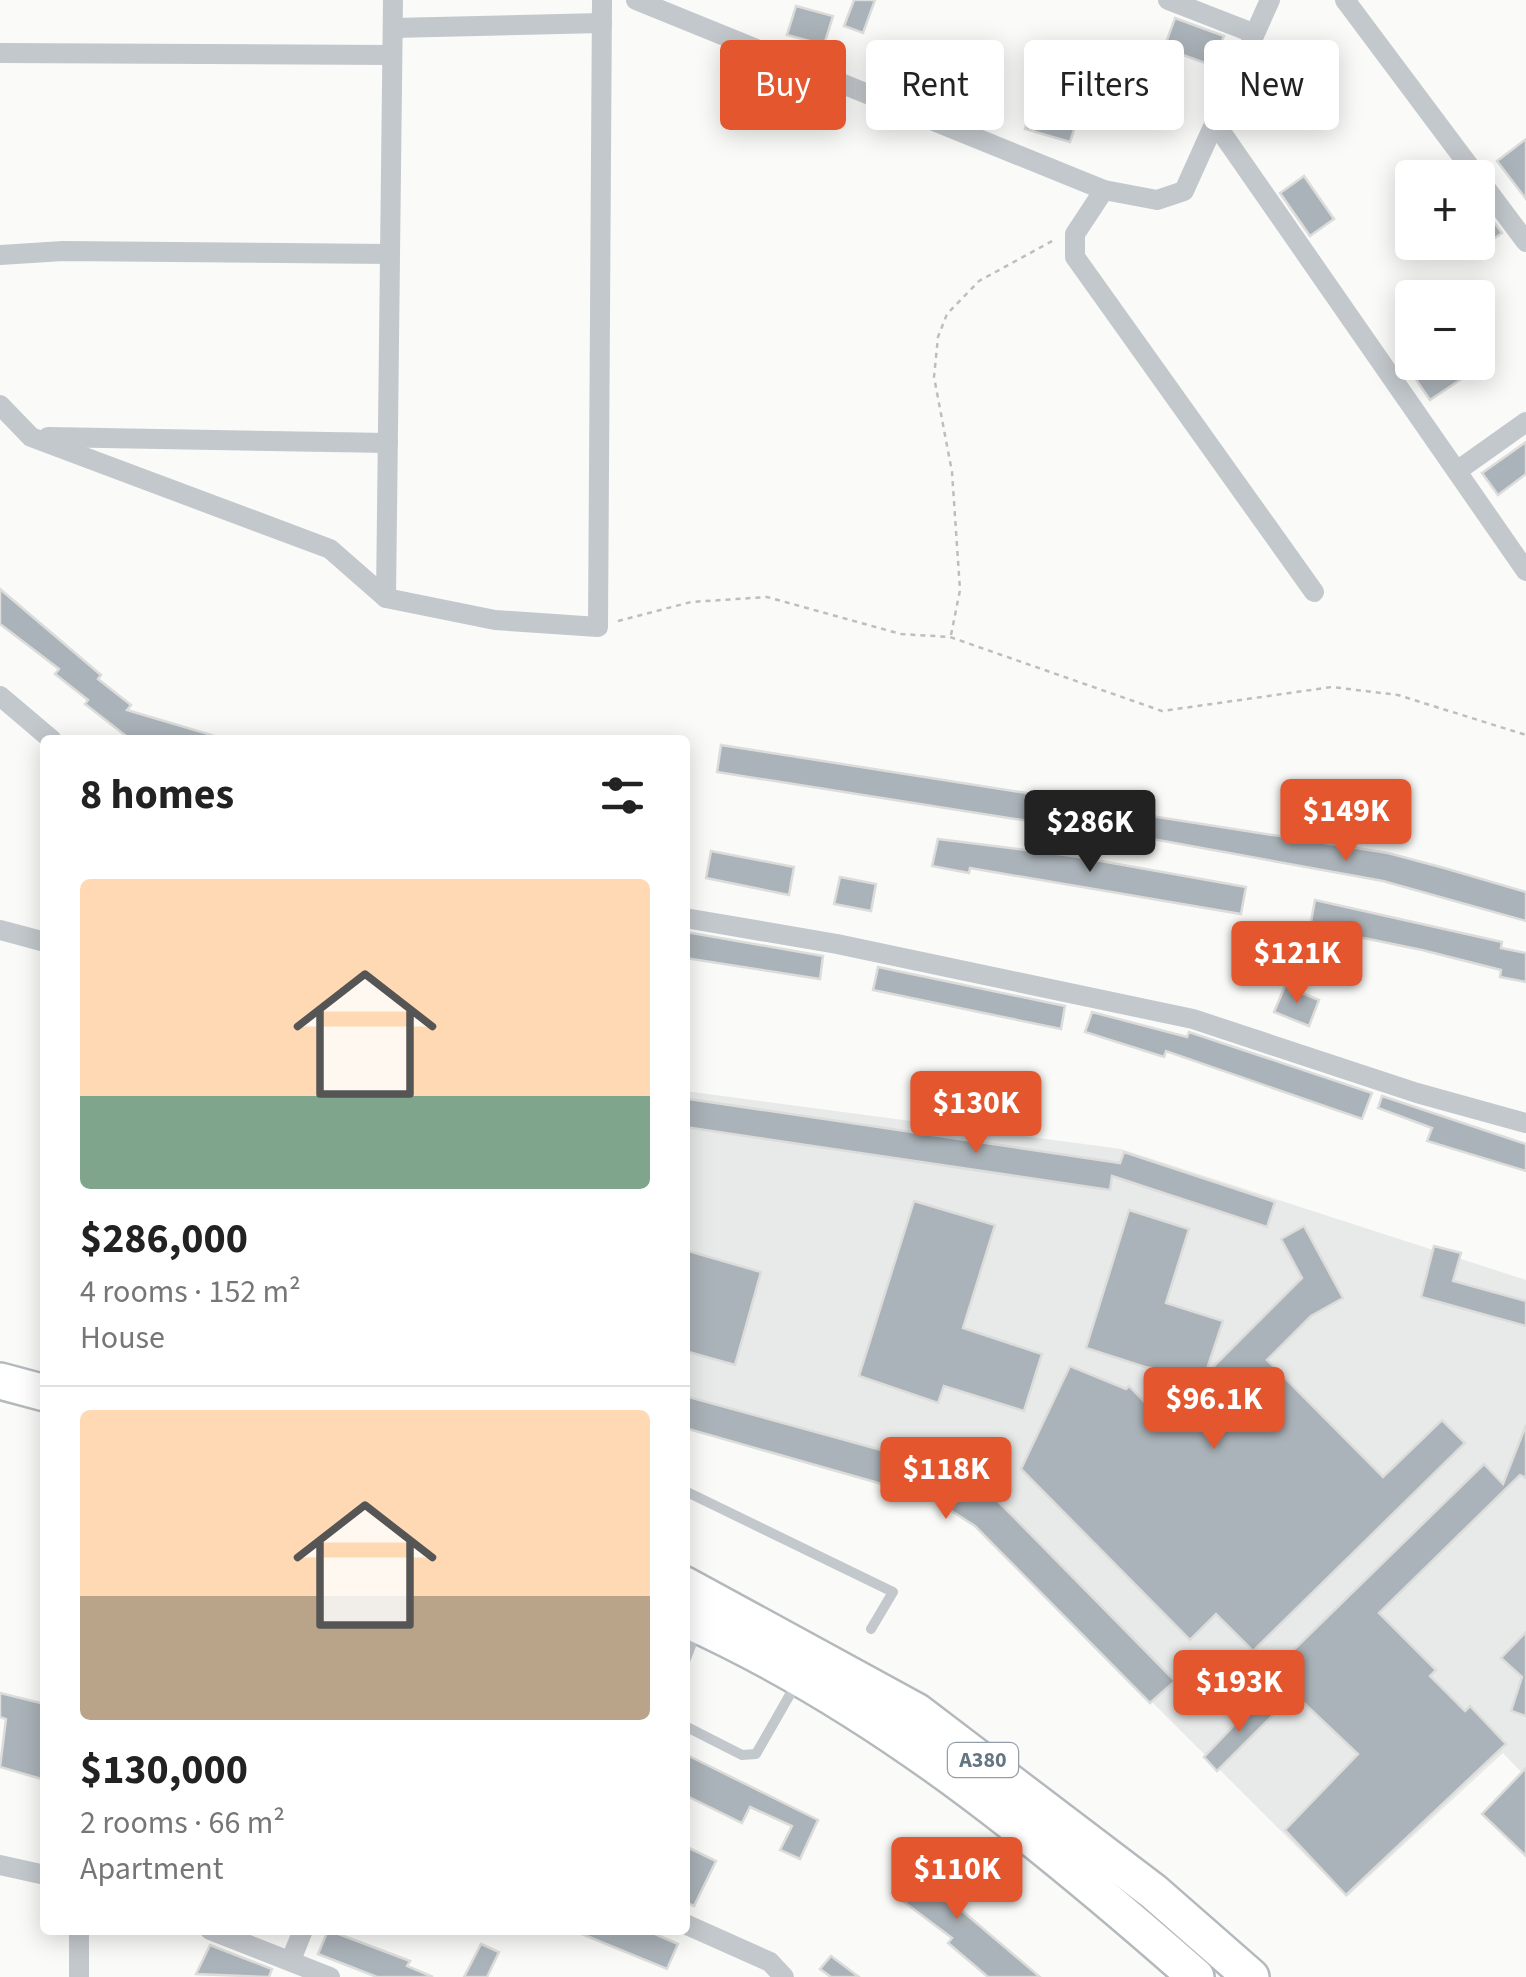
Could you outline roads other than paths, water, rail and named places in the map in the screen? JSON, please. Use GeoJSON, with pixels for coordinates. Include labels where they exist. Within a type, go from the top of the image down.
{"type":"FeatureCollection","features":[{"type":"Feature","properties":{"kind":"highway"},"geometry":{"type":"LineString","coordinates":[[0,1357],[40,1368]]}},
{"type":"Feature","properties":{"kind":"highway"},"geometry":{"type":"LineString","coordinates":[[0,1381],[40,1392]]}},
{"type":"Feature","properties":{"kind":"highway","name":"A380"},"geometry":{"type":"LineString","coordinates":[[690,1588],[916,1711],[1154,1892],[1252,1977]]}},
{"type":"Feature","properties":{"kind":"highway","name":"A380"},"geometry":{"type":"LineString","coordinates":[[692,1622],[799,1678],[930,1758],[1004,1814],[1196,1977]]}},
{"type":"Feature","properties":{"kind":"street"},"geometry":{"type":"LineString","coordinates":[[386,598],[392,0]]}},
{"type":"Feature","properties":{"kind":"street"},"geometry":{"type":"LineString","coordinates":[[0,405],[32,437],[330,550],[386,598],[495,620],[598,627],[602,0]]}},
{"type":"Feature","properties":{"kind":"street"},"geometry":{"type":"LineString","coordinates":[[636,0],[1104,190],[1156,200],[1184,191],[1215,130]]}},
{"type":"Feature","properties":{"kind":"street"},"geometry":{"type":"LineString","coordinates":[[1168,0],[1253,33]]}},
{"type":"Feature","properties":{"kind":"street"},"geometry":{"type":"LineString","coordinates":[[1250,40],[1270,0]]}},
{"type":"Feature","properties":{"kind":"street"},"geometry":{"type":"LineString","coordinates":[[1345,0],[1526,242]]}},
{"type":"Feature","properties":{"kind":"street"},"geometry":{"type":"LineString","coordinates":[[393,28],[602,23]]}},
{"type":"Feature","properties":{"kind":"street"},"geometry":{"type":"LineString","coordinates":[[0,53],[392,55]]}},
{"type":"Feature","properties":{"kind":"street"},"geometry":{"type":"LineString","coordinates":[[1220,130],[1526,571]]}},
{"type":"Feature","properties":{"kind":"street"},"geometry":{"type":"LineString","coordinates":[[1104,190],[1075,234],[1075,257],[1314,592]]}},
{"type":"Feature","properties":{"kind":"street"},"geometry":{"type":"LineString","coordinates":[[0,255],[62,251],[390,254]]}},
{"type":"Feature","properties":{"kind":"street"},"geometry":{"type":"LineString","coordinates":[[1457,471],[1526,422]]}},
{"type":"Feature","properties":{"kind":"street"},"geometry":{"type":"LineString","coordinates":[[32,437],[388,444]]}},
{"type":"Feature","properties":{"kind":"street"},"geometry":{"type":"LineString","coordinates":[[0,696],[46,735]]}},
{"type":"Feature","properties":{"kind":"street"},"geometry":{"type":"LineString","coordinates":[[690,919],[837,944],[1193,1019],[1418,1093],[1526,1122]]}},
{"type":"Feature","properties":{"kind":"street"},"geometry":{"type":"LineString","coordinates":[[0,930],[40,941]]}},
{"type":"Feature","properties":{"kind":"street"},"geometry":{"type":"LineString","coordinates":[[0,1865],[40,1874]]}},
{"type":"Feature","properties":{"kind":"street"},"geometry":{"type":"LineString","coordinates":[[690,1926],[770,1962],[784,1977]]}},
{"type":"Feature","properties":{"kind":"street"},"geometry":{"type":"LineString","coordinates":[[79,1935],[80,1977]]}},
{"type":"Feature","properties":{"kind":"street"},"geometry":{"type":"LineString","coordinates":[[224,1935],[330,1977]]}},
{"type":"Feature","properties":{"kind":"street"},"geometry":{"type":"LineString","coordinates":[[291,1960],[301,1935]]}},
{"type":"Feature","properties":{"kind":"lane"},"geometry":{"type":"LineString","coordinates":[[690,1492],[894,1592],[871,1629]]}},
{"type":"Feature","properties":{"kind":"lane"},"geometry":{"type":"LineString","coordinates":[[690,1729],[742,1756],[756,1754],[799,1678]]}}]}
